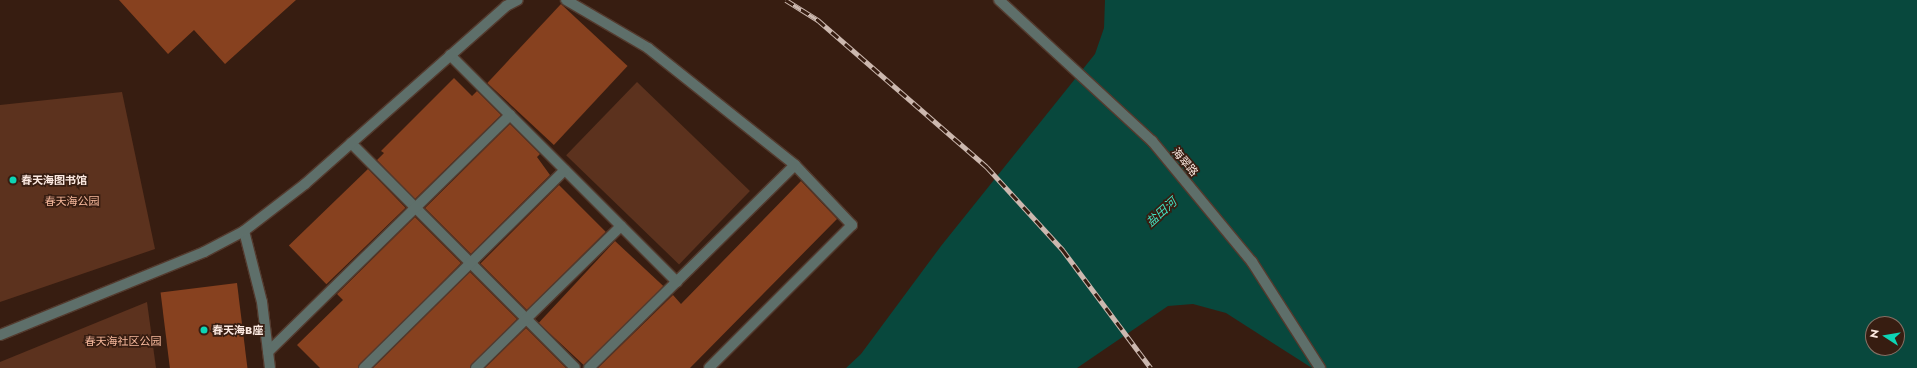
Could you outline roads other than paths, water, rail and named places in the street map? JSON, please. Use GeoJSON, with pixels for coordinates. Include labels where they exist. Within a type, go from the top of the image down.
{"type":"FeatureCollection","features":[{"type":"Feature","properties":{"kind":"street"},"geometry":{"type":"LineString","coordinates":[[0,335],[204,252],[244,231],[351,143],[506,6],[518,0]]}},
{"type":"Feature","properties":{"kind":"street"},"geometry":{"type":"LineString","coordinates":[[566,0],[648,48],[795,165],[852,224],[709,368]]}},
{"type":"Feature","properties":{"kind":"street","name":"海翠路"},"geometry":{"type":"LineString","coordinates":[[999,0],[1037,37],[1152,141],[1252,262],[1320,368]]}},
{"type":"Feature","properties":{"kind":"street"},"geometry":{"type":"LineString","coordinates":[[450,55],[677,282]]}},
{"type":"Feature","properties":{"kind":"street"},"geometry":{"type":"LineString","coordinates":[[268,352],[417,210],[510,116]]}},
{"type":"Feature","properties":{"kind":"street"},"geometry":{"type":"LineString","coordinates":[[351,143],[575,368]]}},
{"type":"Feature","properties":{"kind":"street"},"geometry":{"type":"LineString","coordinates":[[589,368],[795,165]]}},
{"type":"Feature","properties":{"kind":"street"},"geometry":{"type":"LineString","coordinates":[[364,368],[565,170]]}},
{"type":"Feature","properties":{"kind":"street"},"geometry":{"type":"LineString","coordinates":[[476,368],[621,226]]}},
{"type":"Feature","properties":{"kind":"street"},"geometry":{"type":"LineString","coordinates":[[244,231],[262,302],[270,368]]}},
{"type":"Feature","properties":{"kind":"water","name":"盐田河"},"geometry":{"type":"Polygon","coordinates":[[[1105,0],[1917,0],[1917,368],[1312,368],[1226,313],[1193,304],[1168,306],[1077,368],[846,368],[861,354],[941,246],[1095,54],[1104,28],[1105,0]]]}},
{"type":"Feature","properties":{"kind":"railway"},"geometry":{"type":"LineString","coordinates":[[786,0],[818,20],[987,167],[1063,250],[1151,368]]}},
{"type":"Feature","properties":{"kind":"place","name":"春天海图书馆"},"geometry":{"type":"Point","coordinates":[13,180]}},
{"type":"Feature","properties":{"kind":"place","name":"春天海B座"},"geometry":{"type":"Point","coordinates":[204,330]}},
{"type":"Feature","properties":{"kind":"park label","name":"春天海公园"},"geometry":{"type":"Point","coordinates":[72,201]}},
{"type":"Feature","properties":{"kind":"park label","name":"春天海社区公园"},"geometry":{"type":"Point","coordinates":[123,341]}}]}
